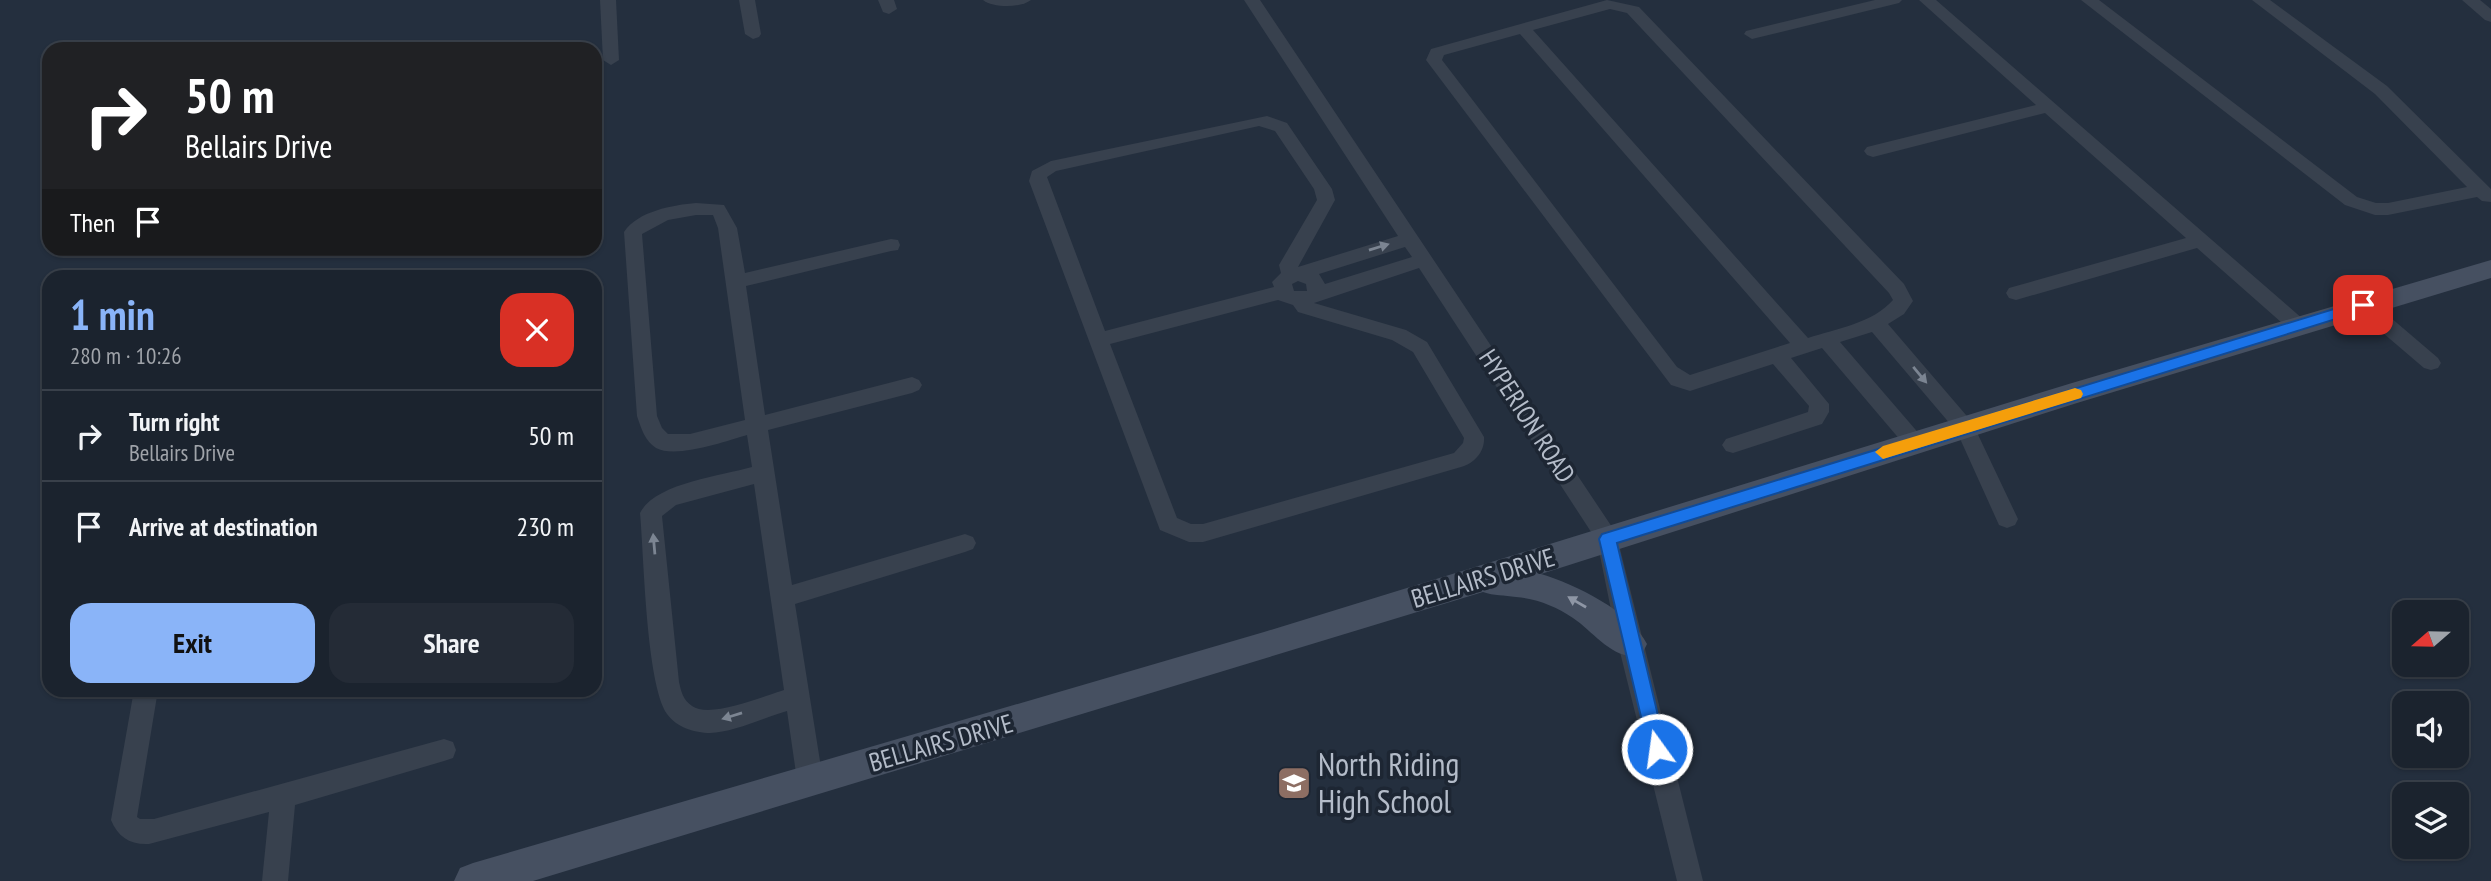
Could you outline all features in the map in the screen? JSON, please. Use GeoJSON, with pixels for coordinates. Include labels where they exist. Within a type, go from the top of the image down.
{"type":"FeatureCollection","features":[{"type":"Feature","properties":{"kind":"street"},"geometry":{"type":"LineString","coordinates":[[608,0],[611,60]]}},
{"type":"Feature","properties":{"kind":"street"},"geometry":{"type":"LineString","coordinates":[[747,0],[753,34]]}},
{"type":"Feature","properties":{"kind":"street"},"geometry":{"type":"LineString","coordinates":[[991,0],[1023,0]]}},
{"type":"Feature","properties":{"kind":"street","name":"HYPERION ROAD"},"geometry":{"type":"LineString","coordinates":[[1252,0],[1608,539],[1630,644],[1690,881]]}},
{"type":"Feature","properties":{"kind":"street"},"geometry":{"type":"LineString","coordinates":[[1752,34],[1895,0]]}},
{"type":"Feature","properties":{"kind":"street"},"geometry":{"type":"LineString","coordinates":[[1927,0],[2297,326]]}},
{"type":"Feature","properties":{"kind":"street"},"geometry":{"type":"LineString","coordinates":[[2089,0],[2351,201],[2375,209],[2388,209],[2486,195]]}},
{"type":"Feature","properties":{"kind":"street"},"geometry":{"type":"LineString","coordinates":[[2260,0],[2381,90],[2486,195]]}},
{"type":"Feature","properties":{"kind":"street"},"geometry":{"type":"LineString","coordinates":[[2470,0],[2491,17]]}},
{"type":"Feature","properties":{"kind":"street"},"geometry":{"type":"LineString","coordinates":[[1610,4],[1633,9],[1897,289],[1903,301],[1897,309],[1876,323],[1690,383],[1678,380],[1435,65],[1437,52],[1522,27],[1610,4]]}},
{"type":"Feature","properties":{"kind":"street"},"geometry":{"type":"LineString","coordinates":[[1522,27],[1804,346]]}},
{"type":"Feature","properties":{"kind":"street"},"geometry":{"type":"LineString","coordinates":[[1873,152],[2049,107]]}},
{"type":"Feature","properties":{"kind":"street"},"geometry":{"type":"LineString","coordinates":[[1259,121],[1275,123],[1281,127],[1316,179],[1326,200],[1288,265],[1297,287],[1305,307],[1399,335],[1420,347],[1474,437],[1474,446],[1470,453],[1461,459],[1203,533],[1178,530],[1168,524],[1038,175],[1051,167],[1259,121]]}},
{"type":"Feature","properties":{"kind":"street"},"geometry":{"type":"LineString","coordinates":[[810,780],[763,473],[756,425],[726,221],[718,209],[703,208],[664,216],[633,232],[647,416],[653,432],[663,442],[674,444],[756,425],[912,385]]}},
{"type":"Feature","properties":{"kind":"street"},"geometry":{"type":"LineString","coordinates":[[1297,287],[1408,239]]}},
{"type":"Feature","properties":{"kind":"street"},"geometry":{"type":"LineString","coordinates":[[2016,293],[2201,240]]}},
{"type":"Feature","properties":{"kind":"street"},"geometry":{"type":"LineString","coordinates":[[735,282],[891,244]]}},
{"type":"Feature","properties":{"kind":"street"},"geometry":{"type":"LineString","coordinates":[[1098,340],[1297,287],[1424,260]]}},
{"type":"Feature","properties":{"kind":"street","name":"BELLAIRS DRIVE"},"geometry":{"type":"LineString","coordinates":[[473,881],[810,780],[1053,711],[1914,442],[2491,268]]}},
{"type":"Feature","properties":{"kind":"street"},"geometry":{"type":"LineString","coordinates":[[2363,305],[2431,363]]}},
{"type":"Feature","properties":{"kind":"street"},"geometry":{"type":"LineString","coordinates":[[1876,323],[1965,428],[2007,519]]}},
{"type":"Feature","properties":{"kind":"street"},"geometry":{"type":"LineString","coordinates":[[1826,339],[1914,442]]}},
{"type":"Feature","properties":{"kind":"street"},"geometry":{"type":"LineString","coordinates":[[1733,446],[1815,418],[1819,412],[1819,404],[1776,355]]}},
{"type":"Feature","properties":{"kind":"street"},"geometry":{"type":"LineString","coordinates":[[763,473],[669,498],[651,513],[667,682],[671,700],[678,710],[699,722],[713,722],[797,697]]}},
{"type":"Feature","properties":{"kind":"street"},"geometry":{"type":"LineString","coordinates":[[782,598],[965,543]]}},
{"type":"Feature","properties":{"kind":"street"},"geometry":{"type":"LineString","coordinates":[[1472,582],[1508,582],[1554,590],[1599,617],[1630,644]]}},
{"type":"Feature","properties":{"kind":"street"},"geometry":{"type":"LineString","coordinates":[[145,697],[124,820],[130,830],[139,833],[283,796],[444,750]]}},
{"type":"Feature","properties":{"kind":"street"},"geometry":{"type":"LineString","coordinates":[[275,881],[283,796]]}},
{"type":"Feature","properties":{"kind":"slow traffic"},"geometry":{"type":"LineString","coordinates":[[1883,452],[2075,394]]}},
{"type":"Feature","properties":{"kind":"place","name":"North Riding High School"},"geometry":{"type":"Point","coordinates":[1294,783]}},
{"type":"Feature","properties":{"kind":"route"},"geometry":{"type":"LineString","coordinates":[[1657,749],[1630,644],[1608,539],[2363,305]]}}]}
